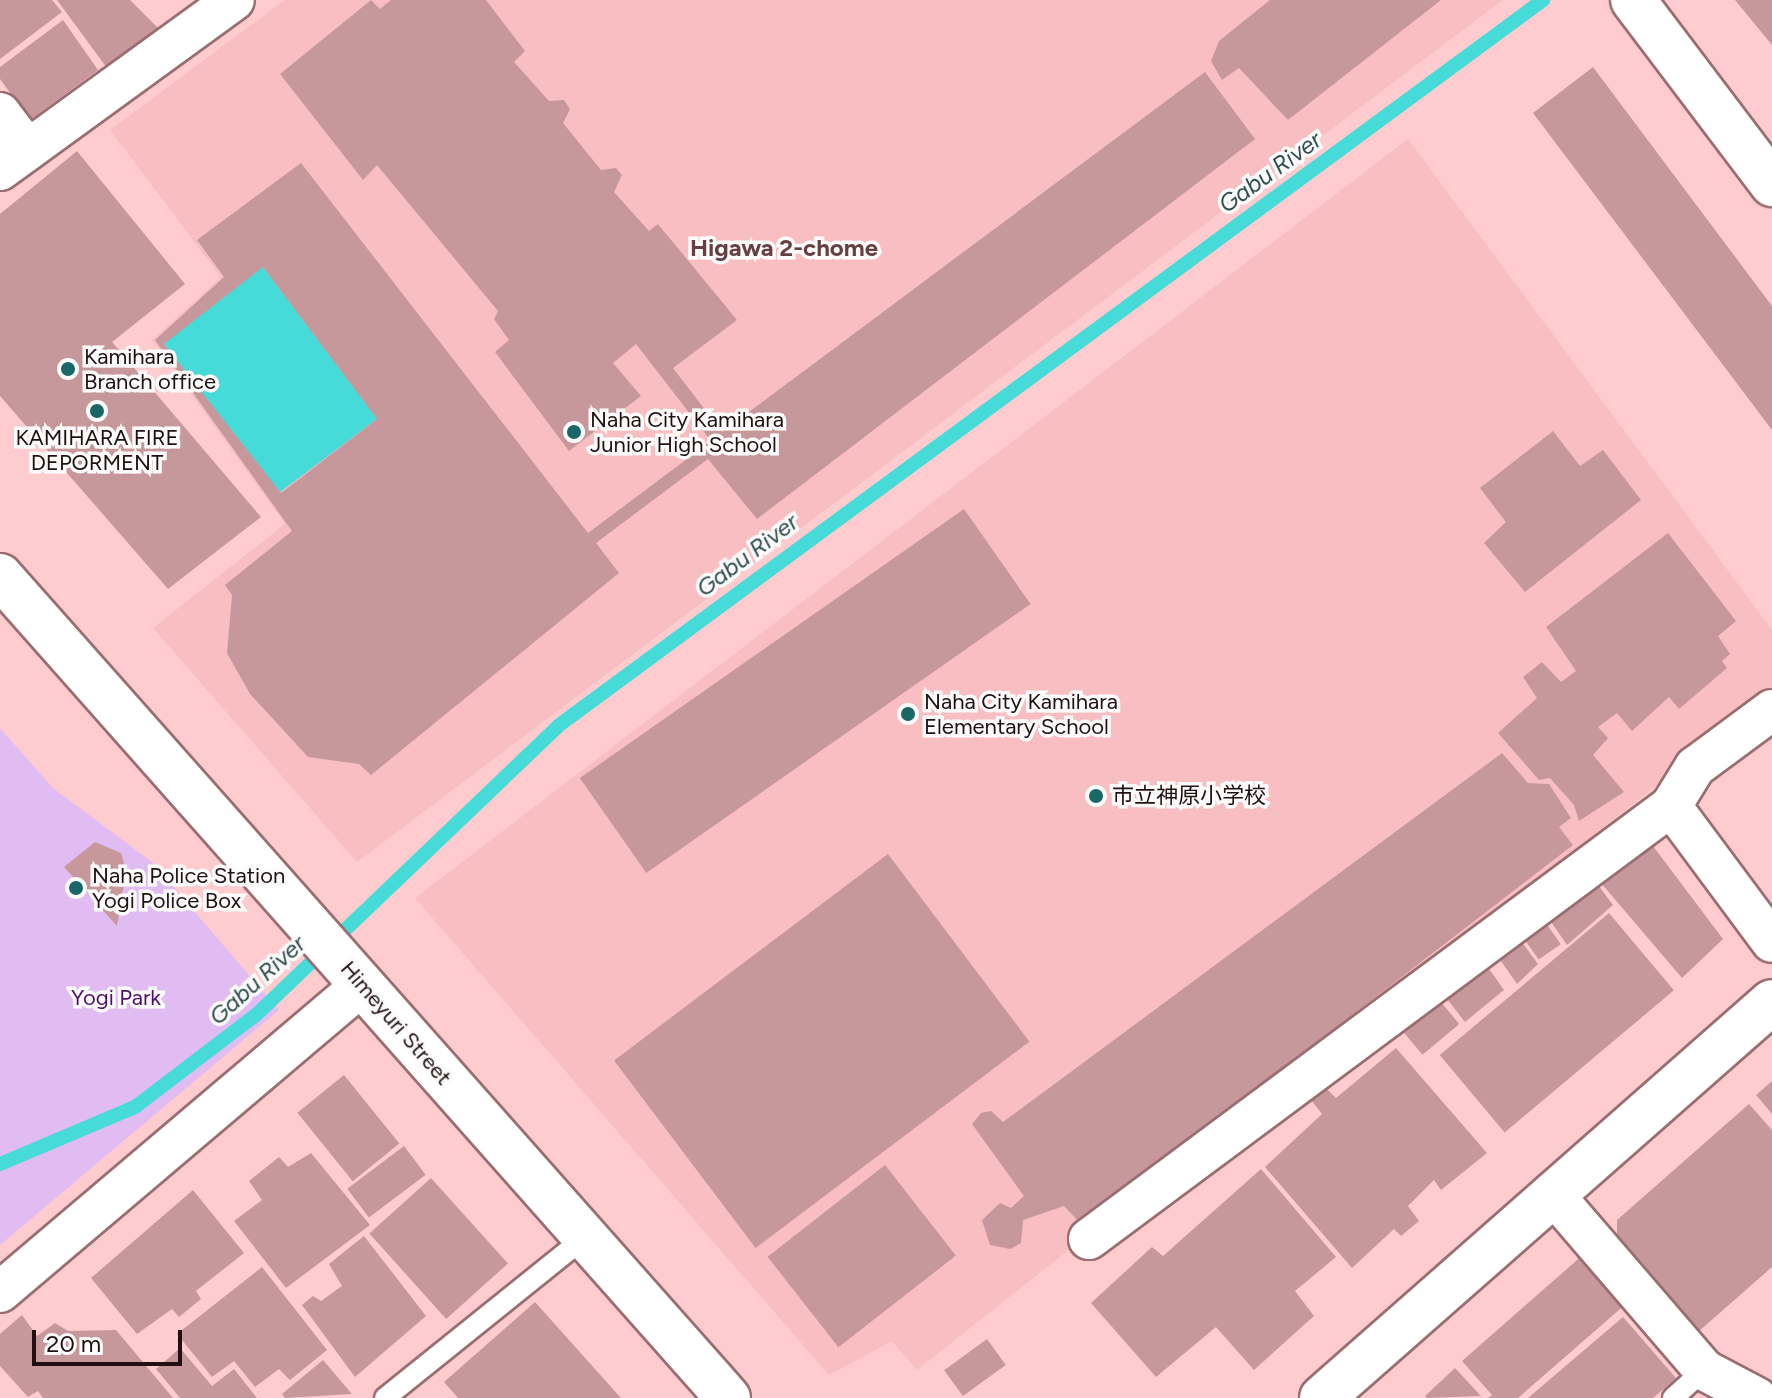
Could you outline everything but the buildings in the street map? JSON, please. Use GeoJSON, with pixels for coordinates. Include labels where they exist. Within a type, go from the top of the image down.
{"type":"FeatureCollection","features":[{"type":"Feature","properties":{"kind":"main road"},"geometry":{"type":"LineString","coordinates":[[1633,0],[1772,184]]}},
{"type":"Feature","properties":{"kind":"main road","name":"Himeyuri Street"},"geometry":{"type":"LineString","coordinates":[[0,576],[306,918],[717,1394]]}},
{"type":"Feature","properties":{"kind":"main road"},"geometry":{"type":"LineString","coordinates":[[1322,1398],[1772,1002]]}},
{"type":"Feature","properties":{"kind":"street"},"geometry":{"type":"LineString","coordinates":[[0,113],[14,160],[234,0]]}},
{"type":"Feature","properties":{"kind":"street"},"geometry":{"type":"LineString","coordinates":[[1089,1239],[1671,806],[1695,767],[1772,710]]}},
{"type":"Feature","properties":{"kind":"street"},"geometry":{"type":"LineString","coordinates":[[1671,806],[1772,942]]}},
{"type":"Feature","properties":{"kind":"street"},"geometry":{"type":"LineString","coordinates":[[0,1292],[355,974]]}},
{"type":"Feature","properties":{"kind":"street"},"geometry":{"type":"LineString","coordinates":[[1552,1193],[1704,1370],[1757,1398]]}},
{"type":"Feature","properties":{"kind":"lane"},"geometry":{"type":"LineString","coordinates":[[385,1398],[584,1238]]}},
{"type":"Feature","properties":{"kind":"lane"},"geometry":{"type":"LineString","coordinates":[[1673,1398],[1704,1370]]}},
{"type":"Feature","properties":{"kind":"shaded area","name":"Naha City Kamihara Junior High School"},"geometry":{"type":"Polygon","coordinates":[[[285,0],[1503,0],[357,862],[153,628],[285,524],[152,340],[221,277],[110,130],[285,0]]]}},
{"type":"Feature","properties":{"kind":"shaded area","name":"市立神原小学校"},"geometry":{"type":"Polygon","coordinates":[[[1408,139],[1772,630],[1772,694],[917,1370],[892,1341],[829,1375],[415,898],[1408,139]]]}},
{"type":"Feature","properties":{"kind":"green space","name":"Yogi Park"},"geometry":{"type":"Polygon","coordinates":[[[0,728],[53,788],[152,862],[279,1010],[0,1245],[0,728]]]}},
{"type":"Feature","properties":{"kind":"water"},"geometry":{"type":"Polygon","coordinates":[[[263,267],[377,419],[278,494],[163,342],[263,267]]]}},
{"type":"Feature","properties":{"kind":"waterway","name":"Gabu River"},"geometry":{"type":"LineString","coordinates":[[0,1164],[135,1107],[257,1014],[558,726],[1543,0]]}},
{"type":"Feature","properties":{"kind":"place","name":"Kamihara Branch office"},"geometry":{"type":"Point","coordinates":[68,369]}},
{"type":"Feature","properties":{"kind":"place","name":"KAMIHARA FIRE DEPORMENT"},"geometry":{"type":"Point","coordinates":[97,411]}},
{"type":"Feature","properties":{"kind":"place","name":"Naha City Kamihara Junior High School"},"geometry":{"type":"Point","coordinates":[574,432]}},
{"type":"Feature","properties":{"kind":"place","name":"Naha City Kamihara Elementary School"},"geometry":{"type":"Point","coordinates":[908,714]}},
{"type":"Feature","properties":{"kind":"place","name":"市立神原小学校"},"geometry":{"type":"Point","coordinates":[1096,796]}},
{"type":"Feature","properties":{"kind":"place","name":"Naha Police Station Yogi Police Box"},"geometry":{"type":"Point","coordinates":[76,888]}},
{"type":"Feature","properties":{"kind":"district","name":"Higawa 2-chome"},"geometry":{"type":"Point","coordinates":[784,248]}}]}
